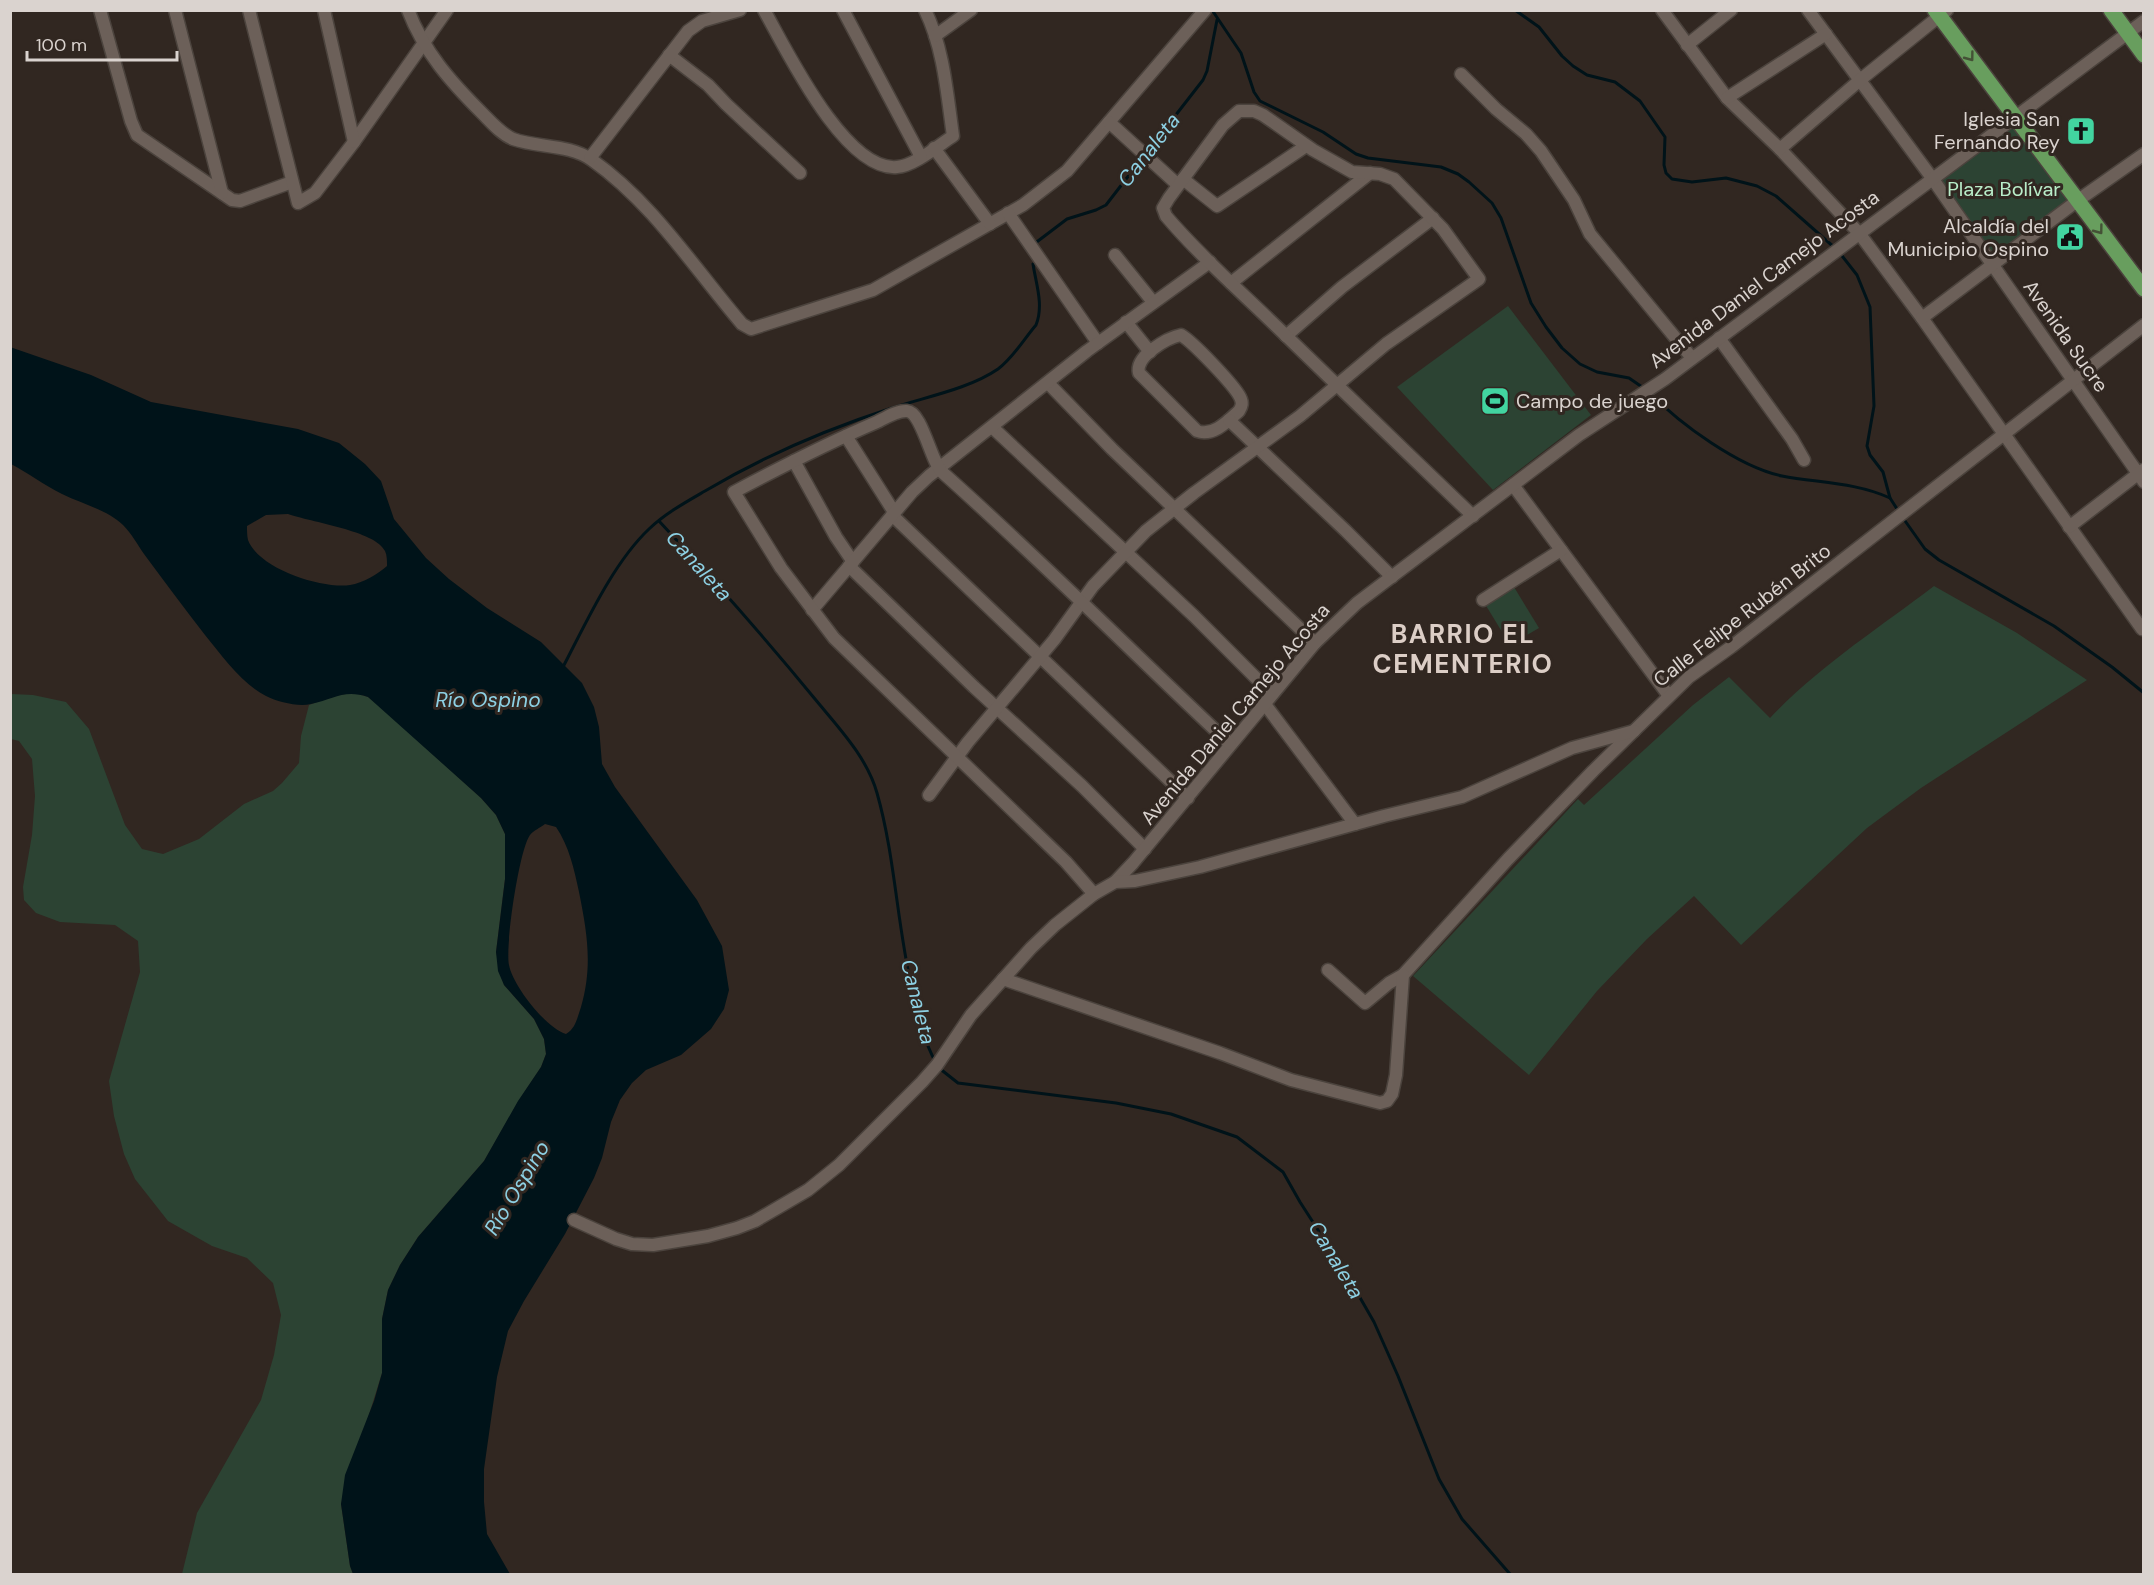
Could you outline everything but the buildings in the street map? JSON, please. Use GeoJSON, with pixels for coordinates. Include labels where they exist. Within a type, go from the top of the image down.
{"type":"FeatureCollection","features":[{"type":"Feature","properties":{"kind":"main road"},"geometry":{"type":"LineString","coordinates":[[2111,10],[2144,55]]}},
{"type":"Feature","properties":{"kind":"main road"},"geometry":{"type":"LineString","coordinates":[[1940,13],[2144,289]]}},
{"type":"Feature","properties":{"kind":"street"},"geometry":{"type":"LineString","coordinates":[[100,10],[133,129],[146,141],[232,200],[240,201],[292,182]]}},
{"type":"Feature","properties":{"kind":"street"},"geometry":{"type":"LineString","coordinates":[[175,10],[222,194]]}},
{"type":"Feature","properties":{"kind":"street"},"geometry":{"type":"LineString","coordinates":[[249,10],[298,203],[315,193],[447,10]]}},
{"type":"Feature","properties":{"kind":"street"},"geometry":{"type":"LineString","coordinates":[[324,10],[354,142]]}},
{"type":"Feature","properties":{"kind":"street"},"geometry":{"type":"LineString","coordinates":[[408,10],[423,45],[444,73],[495,127],[511,138],[576,152],[590,158],[629,192],[658,222],[742,324],[751,329],[873,290],[1023,205],[1067,171],[1205,10]]}},
{"type":"Feature","properties":{"kind":"street"},"geometry":{"type":"LineString","coordinates":[[590,158],[694,25],[740,10]]}},
{"type":"Feature","properties":{"kind":"street"},"geometry":{"type":"LineString","coordinates":[[764,10],[810,93],[823,111],[850,144],[864,155],[890,167],[906,165],[953,136],[939,47],[925,10]]}},
{"type":"Feature","properties":{"kind":"street"},"geometry":{"type":"LineString","coordinates":[[843,10],[921,157]]}},
{"type":"Feature","properties":{"kind":"street"},"geometry":{"type":"LineString","coordinates":[[935,36],[971,10]]}},
{"type":"Feature","properties":{"kind":"street"},"geometry":{"type":"LineString","coordinates":[[1662,10],[1727,98],[1780,149],[1859,233],[2143,629]]}},
{"type":"Feature","properties":{"kind":"street"},"geometry":{"type":"LineString","coordinates":[[1687,45],[1731,10]]}},
{"type":"Feature","properties":{"kind":"street","name":"Avenida Sucre"},"geometry":{"type":"LineString","coordinates":[[1808,10],[1932,178],[2142,475]]}},
{"type":"Feature","properties":{"kind":"street"},"geometry":{"type":"LineString","coordinates":[[1780,149],[1940,13]]}},
{"type":"Feature","properties":{"kind":"street","name":"Avenida Daniel Camejo Acosta"},"geometry":{"type":"LineString","coordinates":[[1115,882],[1188,798],[1315,643],[1357,603],[1579,435],[1692,358],[2144,21]]}},
{"type":"Feature","properties":{"kind":"street"},"geometry":{"type":"LineString","coordinates":[[1727,98],[1826,34]]}},
{"type":"Feature","properties":{"kind":"street"},"geometry":{"type":"LineString","coordinates":[[669,55],[708,84],[726,104],[800,173]]}},
{"type":"Feature","properties":{"kind":"street"},"geometry":{"type":"LineString","coordinates":[[1461,74],[1496,109],[1526,134],[1541,151],[1574,200],[1590,234],[1692,358]]}},
{"type":"Feature","properties":{"kind":"street"},"geometry":{"type":"LineString","coordinates":[[929,795],[1107,569],[1146,531],[1300,416],[1336,384],[1386,344],[1479,279],[1433,218],[1394,179],[1380,174],[1352,172],[1306,146],[1263,115],[1254,111],[1242,110],[1216,132],[1164,205],[1168,219],[1231,283],[1336,384],[1473,516]]}},
{"type":"Feature","properties":{"kind":"street"},"geometry":{"type":"LineString","coordinates":[[1109,122],[1181,182],[1217,206],[1306,146]]}},
{"type":"Feature","properties":{"kind":"street"},"geometry":{"type":"LineString","coordinates":[[934,148],[990,224]]}},
{"type":"Feature","properties":{"kind":"street"},"geometry":{"type":"LineString","coordinates":[[1922,318],[2077,201],[2144,154]]}},
{"type":"Feature","properties":{"kind":"street"},"geometry":{"type":"LineString","coordinates":[[1231,283],[1370,173]]}},
{"type":"Feature","properties":{"kind":"street"},"geometry":{"type":"LineString","coordinates":[[1008,213],[1098,343]]}},
{"type":"Feature","properties":{"kind":"street"},"geometry":{"type":"LineString","coordinates":[[1286,336],[1342,287],[1433,218]]}},
{"type":"Feature","properties":{"kind":"street"},"geometry":{"type":"LineString","coordinates":[[1115,255],[1153,302]]}},
{"type":"Feature","properties":{"kind":"street"},"geometry":{"type":"LineString","coordinates":[[812,610],[893,513],[938,468],[1098,343],[1210,262]]}},
{"type":"Feature","properties":{"kind":"street"},"geometry":{"type":"LineString","coordinates":[[1126,322],[1150,352]]}},
{"type":"Feature","properties":{"kind":"street","name":"Calle Felipe Rubén Brito"},"geometry":{"type":"LineString","coordinates":[[1328,970],[1365,1003],[1402,975],[1508,859],[1689,677],[1731,647],[2144,325]]}},
{"type":"Feature","properties":{"kind":"street"},"geometry":{"type":"LineString","coordinates":[[1181,335],[1186,338],[1222,375],[1241,400],[1242,406],[1239,411],[1211,432],[1197,431],[1139,373],[1140,362],[1150,352],[1176,336],[1181,335]]}},
{"type":"Feature","properties":{"kind":"street"},"geometry":{"type":"LineString","coordinates":[[1719,338],[1792,439],[1804,460]]}},
{"type":"Feature","properties":{"kind":"street"},"geometry":{"type":"LineString","coordinates":[[1048,383],[1106,442],[1315,643]]}},
{"type":"Feature","properties":{"kind":"street"},"geometry":{"type":"LineString","coordinates":[[1095,894],[1066,862],[846,651],[780,568],[734,492],[846,436],[906,410],[910,412],[923,432],[938,468],[998,522],[1230,744]]}},
{"type":"Feature","properties":{"kind":"street"},"geometry":{"type":"LineString","coordinates":[[1229,420],[1392,577]]}},
{"type":"Feature","properties":{"kind":"street"},"geometry":{"type":"LineString","coordinates":[[992,427],[1194,616],[1268,698],[1355,824]]}},
{"type":"Feature","properties":{"kind":"street"},"geometry":{"type":"LineString","coordinates":[[846,436],[893,513],[1188,798]]}},
{"type":"Feature","properties":{"kind":"street"},"geometry":{"type":"LineString","coordinates":[[794,461],[851,564],[1145,849]]}},
{"type":"Feature","properties":{"kind":"street"},"geometry":{"type":"LineString","coordinates":[[2069,527],[2142,475]]}},
{"type":"Feature","properties":{"kind":"street"},"geometry":{"type":"LineString","coordinates":[[1513,485],[1669,696]]}},
{"type":"Feature","properties":{"kind":"street"},"geometry":{"type":"LineString","coordinates":[[1484,600],[1561,550]]}},
{"type":"Feature","properties":{"kind":"street"},"geometry":{"type":"LineString","coordinates":[[574,1220],[616,1239],[642,1245],[671,1243],[708,1236],[755,1221],[808,1190],[839,1165],[937,1065],[972,1016],[1003,979],[1050,930],[1095,894],[1115,882],[1135,881],[1200,867],[1462,797],[1572,748],[1634,731]]}},
{"type":"Feature","properties":{"kind":"street"},"geometry":{"type":"LineString","coordinates":[[1003,979],[1220,1053],[1291,1080],[1380,1103],[1387,1101],[1392,1094],[1396,1075],[1402,975]]}},
{"type":"Feature","properties":{"kind":"green space","name":"Plaza Bolívar"},"geometry":{"type":"Polygon","coordinates":[[[2015,117],[2077,201],[1993,265],[1932,178],[2015,117]]]}},
{"type":"Feature","properties":{"kind":"green space","name":"Campo de juego"},"geometry":{"type":"Polygon","coordinates":[[[1508,306],[1591,415],[1493,490],[1397,387],[1508,306]]]}},
{"type":"Feature","properties":{"kind":"green space"},"geometry":{"type":"Polygon","coordinates":[[[1934,586],[2017,633],[2087,680],[1921,788],[1867,828],[1741,945],[1694,896],[1647,939],[1597,991],[1529,1075],[1413,976],[1578,799],[1584,805],[1693,705],[1729,677],[1770,718],[1828,665],[1934,586]]]}},
{"type":"Feature","properties":{"kind":"green space"},"geometry":{"type":"Polygon","coordinates":[[[1514,587],[1539,628],[1510,645],[1485,604],[1514,587]]]}},
{"type":"Feature","properties":{"kind":"green space"},"geometry":{"type":"Polygon","coordinates":[[[355,693],[368,697],[382,708],[481,798],[496,815],[505,834],[505,879],[496,952],[504,985],[534,1019],[544,1039],[546,1054],[541,1067],[484,1161],[418,1237],[400,1265],[388,1290],[382,1319],[382,1373],[341,1504],[353,1574],[182,1574],[197,1513],[261,1400],[274,1355],[281,1315],[273,1283],[247,1258],[212,1246],[168,1221],[135,1179],[124,1154],[114,1116],[109,1081],[140,972],[138,941],[115,925],[60,922],[36,913],[24,900],[23,887],[32,835],[35,796],[32,759],[19,741],[11,739],[11,694],[33,695],[66,702],[89,729],[125,825],[142,849],[163,854],[199,839],[244,804],[273,791],[299,763],[301,736],[309,705],[337,695],[355,693]]]}},
{"type":"Feature","properties":{"kind":"water","name":"Río Ospino"},"geometry":{"type":"Polygon","coordinates":[[[10,347],[91,375],[151,402],[298,429],[339,443],[365,464],[381,481],[394,519],[426,558],[487,608],[541,642],[582,683],[594,707],[599,727],[602,764],[615,787],[697,900],[722,946],[729,990],[724,1009],[711,1029],[681,1055],[646,1070],[632,1083],[620,1100],[594,1178],[565,1234],[508,1331],[497,1377],[484,1469],[484,1502],[487,1534],[510,1574],[353,1574],[341,1504],[345,1475],[374,1401],[382,1373],[382,1319],[388,1290],[400,1265],[418,1237],[484,1161],[518,1101],[541,1067],[546,1054],[544,1039],[534,1019],[504,985],[498,971],[496,952],[505,879],[505,834],[496,815],[481,798],[368,697],[345,694],[300,705],[276,700],[257,691],[240,677],[219,652],[123,525],[109,515],[62,494],[11,464],[10,347]],[[288,514],[266,515],[247,526],[248,540],[254,550],[278,568],[324,584],[350,585],[375,575],[387,566],[385,551],[369,538],[288,514]],[[545,824],[530,835],[517,878],[509,939],[509,965],[517,984],[540,1015],[549,1024],[566,1034],[576,1022],[585,992],[588,949],[579,892],[568,850],[556,827],[545,824]]]}},
{"type":"Feature","properties":{"kind":"waterway"},"geometry":{"type":"LineString","coordinates":[[1212,10],[1241,53],[1254,92],[1260,101],[1323,132],[1356,154],[1368,158],[1441,167],[1458,174],[1469,182],[1492,203],[1501,218],[1531,303],[1562,348],[1580,364],[1597,372],[1629,378],[1645,389]]}},
{"type":"Feature","properties":{"kind":"waterway"},"geometry":{"type":"LineString","coordinates":[[1515,10],[1539,27],[1573,66],[1587,75],[1615,82],[1640,101],[1665,137],[1664,165],[1666,173],[1672,179],[1692,182],[1726,178],[1757,186],[1776,196],[1835,248]]}},
{"type":"Feature","properties":{"kind":"waterway","name":"Canaleta"},"geometry":{"type":"LineString","coordinates":[[1147,152],[1203,80],[1207,71],[1217,20]]}},
{"type":"Feature","properties":{"kind":"waterway","name":"Canaleta"},"geometry":{"type":"LineString","coordinates":[[1034,244],[1067,219],[1106,205],[1143,157]]}},
{"type":"Feature","properties":{"kind":"waterway"},"geometry":{"type":"LineString","coordinates":[[1839,252],[1857,275],[1870,307],[1874,406],[1867,446],[1870,455],[1883,472],[1890,498],[1899,512]]}},
{"type":"Feature","properties":{"kind":"waterway","name":"Canaleta"},"geometry":{"type":"LineString","coordinates":[[563,667],[612,576],[636,543],[669,513],[727,478],[796,444],[868,416],[974,382],[1003,365],[1036,325],[1039,294],[1033,264]]}},
{"type":"Feature","properties":{"kind":"waterway"},"geometry":{"type":"LineString","coordinates":[[1650,393],[1694,431],[1747,464],[1782,476],[1850,486],[1890,498]]}},
{"type":"Feature","properties":{"kind":"waterway"},"geometry":{"type":"LineString","coordinates":[[1903,518],[1925,549],[1939,560],[2054,626],[2144,693]]}},
{"type":"Feature","properties":{"kind":"waterway","name":"Canaleta"},"geometry":{"type":"LineString","coordinates":[[659,521],[777,654],[842,732],[866,767],[877,793],[883,817],[916,1008],[924,1036],[936,1063]]}},
{"type":"Feature","properties":{"kind":"waterway","name":"Canaleta"},"geometry":{"type":"LineString","coordinates":[[939,1068],[958,1083],[1116,1103],[1171,1114],[1237,1137],[1283,1172],[1374,1322],[1439,1479],[1462,1519],[1510,1574]]}},
{"type":"Feature","properties":{"kind":"place","name":"Iglesia San Fernando Rey"},"geometry":{"type":"Point","coordinates":[2081,131]}},
{"type":"Feature","properties":{"kind":"place","name":"Alcaldía del Municipio Ospino"},"geometry":{"type":"Point","coordinates":[2070,237]}},
{"type":"Feature","properties":{"kind":"place","name":"Campo de juego"},"geometry":{"type":"Point","coordinates":[1495,401]}},
{"type":"Feature","properties":{"kind":"district","name":"BARRIO EL CEMENTERIO"},"geometry":{"type":"Point","coordinates":[1463,649]}}]}
